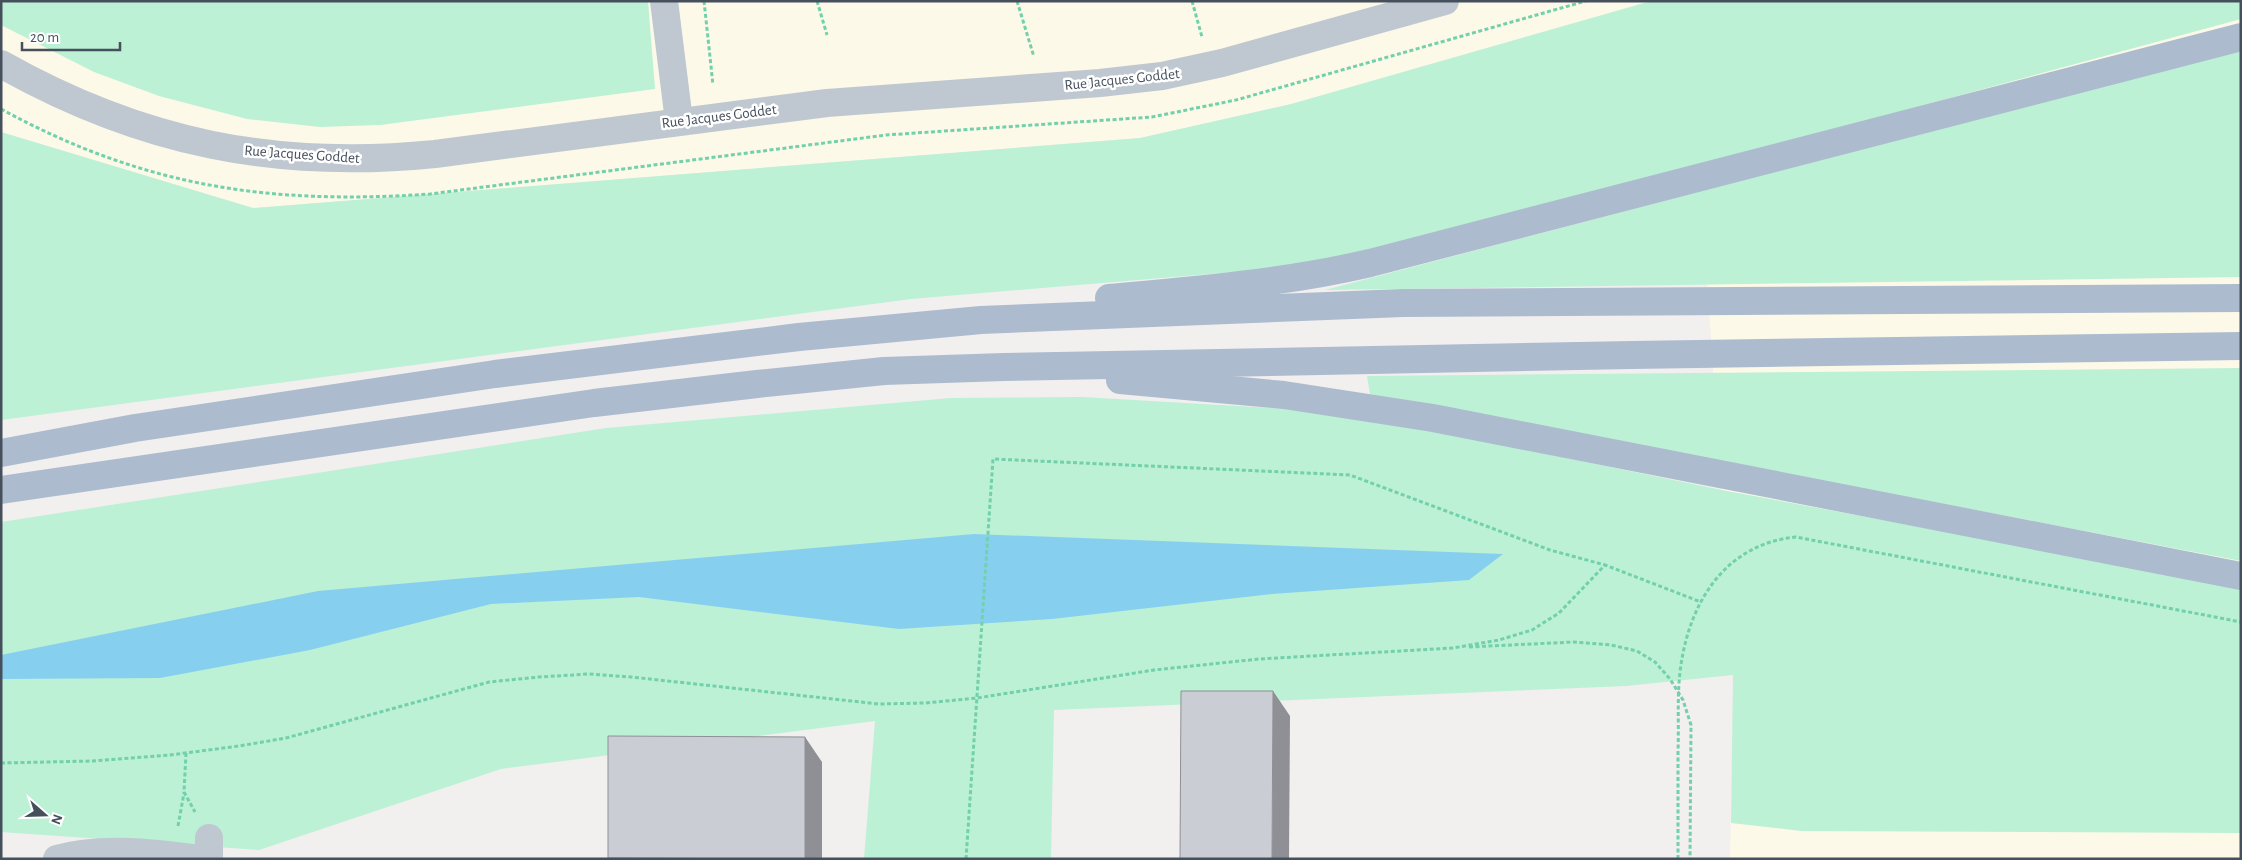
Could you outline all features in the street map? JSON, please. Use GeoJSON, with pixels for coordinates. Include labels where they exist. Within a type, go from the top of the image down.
{"type":"FeatureCollection","features":[{"type":"Feature","properties":{"kind":"main road"},"geometry":{"type":"LineString","coordinates":[[981,320],[1071,302],[1250,285],[1354,267],[2241,37]]}},
{"type":"Feature","properties":{"kind":"main road"},"geometry":{"type":"LineString","coordinates":[[1,453],[136,428],[495,374],[762,341],[923,324],[1369,304],[2241,298]]}},
{"type":"Feature","properties":{"kind":"main road"},"geometry":{"type":"LineString","coordinates":[[1,491],[603,402],[824,376],[884,371],[1004,367],[2241,346]]}},
{"type":"Feature","properties":{"kind":"main road"},"geometry":{"type":"LineString","coordinates":[[1004,367],[1284,395],[1433,418],[2241,576]]}},
{"type":"Feature","properties":{"kind":"main road"},"geometry":{"type":"LineString","coordinates":[[1,442],[136,428]]}},
{"type":"Feature","properties":{"kind":"street"},"geometry":{"type":"LineString","coordinates":[[664,1],[678,121]]}},
{"type":"Feature","properties":{"kind":"street","name":"Rue Jacques Goddet"},"geometry":{"type":"LineString","coordinates":[[1,64],[94,110],[149,131],[239,150],[335,160],[400,157],[862,99],[1100,83],[1162,76],[1222,63],[1445,1]]}},
{"type":"Feature","properties":{"kind":"street"},"geometry":{"type":"LineString","coordinates":[[57,859],[85,853],[172,855],[206,852]]}},
{"type":"Feature","properties":{"kind":"path"},"geometry":{"type":"LineString","coordinates":[[704,1],[713,85]]}},
{"type":"Feature","properties":{"kind":"path"},"geometry":{"type":"LineString","coordinates":[[818,1],[827,35]]}},
{"type":"Feature","properties":{"kind":"path"},"geometry":{"type":"LineString","coordinates":[[1017,1],[1034,58]]}},
{"type":"Feature","properties":{"kind":"path"},"geometry":{"type":"LineString","coordinates":[[1192,1],[1203,40]]}},
{"type":"Feature","properties":{"kind":"path"},"geometry":{"type":"LineString","coordinates":[[966,859],[993,460],[1350,475],[1550,550],[1605,564],[1701,602]]}},
{"type":"Feature","properties":{"kind":"path"},"geometry":{"type":"LineString","coordinates":[[1678,859],[1679,693],[1684,646],[1701,602],[1721,572],[1746,551],[1764,543],[1796,537],[2241,622]]}},
{"type":"Feature","properties":{"kind":"path"},"geometry":{"type":"LineString","coordinates":[[1453,648],[1499,640],[1532,630],[1559,613],[1605,564]]}},
{"type":"Feature","properties":{"kind":"path"},"geometry":{"type":"LineString","coordinates":[[1,763],[92,761],[186,753],[286,738],[489,682],[539,677],[589,674],[879,704],[925,703],[977,698],[1154,670],[1231,662],[1573,642],[1611,645],[1637,651],[1655,662],[1679,693],[1691,724],[1690,859]]}},
{"type":"Feature","properties":{"kind":"path"},"geometry":{"type":"LineString","coordinates":[[186,753],[184,792],[206,852]]}},
{"type":"Feature","properties":{"kind":"shaded area"},"geometry":{"type":"Polygon","coordinates":[[[1,1],[2241,1],[2241,859],[1730,859],[1734,675],[1689,16],[1140,138],[253,208],[1,132],[1,1]]]}},
{"type":"Feature","properties":{"kind":"green space"},"geometry":{"type":"Polygon","coordinates":[[[1,1],[648,1],[655,89],[380,125],[320,127],[247,119],[159,96],[94,72],[1,25],[1,1]]]}},
{"type":"Feature","properties":{"kind":"green space"},"geometry":{"type":"Polygon","coordinates":[[[1651,1],[2241,1],[2241,19],[1428,240],[1294,267],[911,299],[1,420],[1,132],[253,208],[1140,138],[1291,104],[1651,1]]]}},
{"type":"Feature","properties":{"kind":"green space"},"geometry":{"type":"Polygon","coordinates":[[[2241,49],[2241,277],[1325,290],[2241,49]]]}},
{"type":"Feature","properties":{"kind":"green space"},"geometry":{"type":"Polygon","coordinates":[[[2241,368],[2241,561],[1370,394],[1367,376],[2241,368]]]}},
{"type":"Feature","properties":{"kind":"green space"},"geometry":{"type":"Polygon","coordinates":[[[1082,397],[1344,412],[1722,490],[2241,587],[2241,833],[1801,831],[1731,823],[1733,675],[1626,686],[1054,710],[1051,859],[864,859],[875,721],[501,769],[259,850],[1,832],[1,522],[606,428],[951,398],[1082,397]]]}},
{"type":"Feature","properties":{"kind":"water"},"geometry":{"type":"Polygon","coordinates":[[[974,534],[1503,554],[1469,580],[1272,594],[1052,619],[899,629],[639,597],[491,604],[310,650],[160,678],[1,679],[1,655],[318,591],[974,534]]]}},
{"type":"Feature","properties":{"kind":"building"},"geometry":{"type":"Polygon","coordinates":[[[1181,691],[1273,691],[1272,859],[1180,859],[1181,691]]]}},
{"type":"Feature","properties":{"kind":"building"},"geometry":{"type":"Polygon","coordinates":[[[608,736],[805,737],[805,859],[608,858],[608,736]]]}}]}
